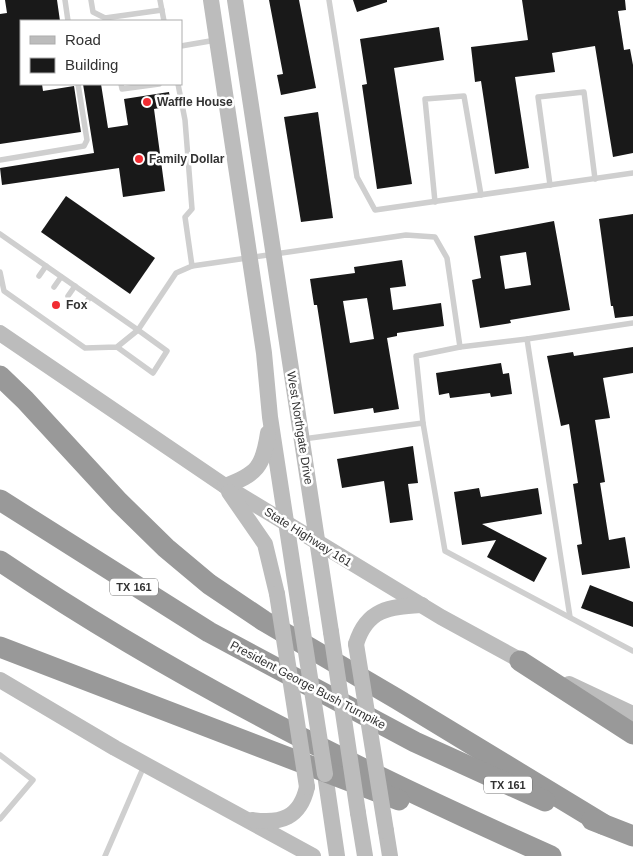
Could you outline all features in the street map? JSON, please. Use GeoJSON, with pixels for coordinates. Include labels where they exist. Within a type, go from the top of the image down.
{"type":"FeatureCollection","features":[{"type":"Feature","properties":{"kind":"highway"},"geometry":{"type":"LineString","coordinates":[[0,376],[25,400],[118,502],[166,548],[210,584],[264,621],[603,824]]}},
{"type":"Feature","properties":{"kind":"highway","name":"President George Bush Turnpike"},"geometry":{"type":"LineString","coordinates":[[0,500],[145,594],[272,667],[415,742],[523,792],[633,836]]}},
{"type":"Feature","properties":{"kind":"highway"},"geometry":{"type":"LineString","coordinates":[[0,561],[104,628],[265,720],[551,856]]}},
{"type":"Feature","properties":{"kind":"highway"},"geometry":{"type":"LineString","coordinates":[[0,647],[232,735],[374,792],[495,831]]}},
{"type":"Feature","properties":{"kind":"highway"},"geometry":{"type":"LineString","coordinates":[[520,661],[633,734]]}},
{"type":"Feature","properties":{"kind":"main road","name":"West Northgate Drive"},"geometry":{"type":"LineString","coordinates":[[211,0],[264,353],[270,417],[337,856]]}},
{"type":"Feature","properties":{"kind":"main road","name":"West Northgate Drive"},"geometry":{"type":"LineString","coordinates":[[236,0],[365,856]]}},
{"type":"Feature","properties":{"kind":"main road"},"geometry":{"type":"LineString","coordinates":[[218,42],[241,39]]}},
{"type":"Feature","properties":{"kind":"main road","name":"State Highway 161"},"geometry":{"type":"LineString","coordinates":[[0,333],[225,486],[287,523],[317,544],[520,661],[633,714]]}},
{"type":"Feature","properties":{"kind":"main road"},"geometry":{"type":"LineString","coordinates":[[242,819],[270,823],[294,814],[303,803],[307,787],[277,594],[265,544],[225,486],[256,472],[264,456],[270,417]]}},
{"type":"Feature","properties":{"kind":"main road"},"geometry":{"type":"LineString","coordinates":[[390,856],[356,644],[360,632],[370,618],[391,607],[422,605]]}},
{"type":"Feature","properties":{"kind":"main road"},"geometry":{"type":"LineString","coordinates":[[0,680],[242,819],[313,856]]}},
{"type":"Feature","properties":{"kind":"lane"},"geometry":{"type":"LineString","coordinates":[[65,0],[68,20]]}},
{"type":"Feature","properties":{"kind":"lane"},"geometry":{"type":"LineString","coordinates":[[91,0],[93,12],[105,18],[162,10]]}},
{"type":"Feature","properties":{"kind":"lane"},"geometry":{"type":"LineString","coordinates":[[160,0],[164,20]]}},
{"type":"Feature","properties":{"kind":"lane"},"geometry":{"type":"LineString","coordinates":[[329,0],[357,177],[376,210],[633,173]]}},
{"type":"Feature","properties":{"kind":"lane"},"geometry":{"type":"LineString","coordinates":[[182,46],[218,42]]}},
{"type":"Feature","properties":{"kind":"lane"},"geometry":{"type":"LineString","coordinates":[[0,160],[84,146],[87,140],[78,85]]}},
{"type":"Feature","properties":{"kind":"lane"},"geometry":{"type":"LineString","coordinates":[[121,85],[122,89],[152,85]]}},
{"type":"Feature","properties":{"kind":"lane"},"geometry":{"type":"LineString","coordinates":[[178,85],[186,130],[192,209],[185,218],[192,266]]}},
{"type":"Feature","properties":{"kind":"lane"},"geometry":{"type":"LineString","coordinates":[[550,185],[538,97],[584,92],[595,179]]}},
{"type":"Feature","properties":{"kind":"lane"},"geometry":{"type":"LineString","coordinates":[[435,202],[425,99],[464,96],[482,195]]}},
{"type":"Feature","properties":{"kind":"lane"},"geometry":{"type":"LineString","coordinates":[[0,234],[167,351],[153,373],[117,347]]}},
{"type":"Feature","properties":{"kind":"lane"},"geometry":{"type":"LineString","coordinates":[[0,272],[4,291],[23,300],[67,331],[85,348],[117,347],[138,330],[176,273],[192,266],[406,235],[435,237],[448,258],[460,347]]}},
{"type":"Feature","properties":{"kind":"lane"},"geometry":{"type":"LineString","coordinates":[[39,276],[46,266]]}},
{"type":"Feature","properties":{"kind":"lane"},"geometry":{"type":"LineString","coordinates":[[54,287],[61,277]]}},
{"type":"Feature","properties":{"kind":"lane"},"geometry":{"type":"LineString","coordinates":[[68,296],[75,286]]}},
{"type":"Feature","properties":{"kind":"lane"},"geometry":{"type":"LineString","coordinates":[[83,307],[90,297]]}},
{"type":"Feature","properties":{"kind":"lane"},"geometry":{"type":"LineString","coordinates":[[633,323],[527,340],[460,347],[416,356],[423,422],[444,551],[633,651]]}},
{"type":"Feature","properties":{"kind":"lane"},"geometry":{"type":"LineString","coordinates":[[527,340],[570,617]]}},
{"type":"Feature","properties":{"kind":"lane"},"geometry":{"type":"LineString","coordinates":[[301,439],[423,422]]}},
{"type":"Feature","properties":{"kind":"lane"},"geometry":{"type":"LineString","coordinates":[[0,755],[33,780],[0,819]]}},
{"type":"Feature","properties":{"kind":"lane"},"geometry":{"type":"LineString","coordinates":[[105,856],[145,764]]}},
{"type":"Feature","properties":{"kind":"building"},"geometry":{"type":"Polygon","coordinates":[[[5,0],[57,0],[60,20],[20,20],[20,85],[42,85],[43,91],[74,86],[81,132],[0,144],[0,14],[7,13],[5,0]]]}},
{"type":"Feature","properties":{"kind":"building"},"geometry":{"type":"Polygon","coordinates":[[[269,0],[299,0],[316,88],[281,95],[277,75],[283,74],[269,0]]]}},
{"type":"Feature","properties":{"kind":"building"},"geometry":{"type":"Polygon","coordinates":[[[353,0],[387,0],[387,2],[357,12],[353,0]]]}},
{"type":"Feature","properties":{"kind":"building"},"geometry":{"type":"Polygon","coordinates":[[[522,0],[625,0],[626,10],[618,11],[624,50],[630,49],[633,65],[633,153],[613,157],[595,46],[552,53],[555,72],[515,77],[529,168],[495,174],[481,81],[475,82],[471,47],[528,40],[522,0]]]}},
{"type":"Feature","properties":{"kind":"building"},"geometry":{"type":"Polygon","coordinates":[[[439,27],[444,60],[394,68],[412,184],[377,189],[362,85],[367,84],[360,39],[439,27]]]}},
{"type":"Feature","properties":{"kind":"building"},"geometry":{"type":"Polygon","coordinates":[[[83,85],[101,85],[108,128],[128,125],[124,99],[169,92],[171,106],[154,109],[165,191],[123,197],[119,168],[2,185],[0,168],[94,153],[83,85]]]}},
{"type":"Feature","properties":{"kind":"building"},"geometry":{"type":"Polygon","coordinates":[[[318,112],[333,218],[301,222],[284,117],[318,112]]]}},
{"type":"Feature","properties":{"kind":"building"},"geometry":{"type":"Polygon","coordinates":[[[66,196],[155,258],[130,294],[41,232],[66,196]]]}},
{"type":"Feature","properties":{"kind":"building"},"geometry":{"type":"Polygon","coordinates":[[[633,214],[633,316],[615,318],[613,306],[611,306],[599,219],[633,214]]]}},
{"type":"Feature","properties":{"kind":"building"},"geometry":{"type":"Polygon","coordinates":[[[554,221],[570,310],[510,320],[511,323],[480,328],[472,280],[481,278],[474,236],[554,221]],[[526,252],[500,256],[505,289],[531,285],[526,252]]]}},
{"type":"Feature","properties":{"kind":"building"},"geometry":{"type":"Polygon","coordinates":[[[402,260],[406,286],[390,288],[393,310],[441,303],[444,326],[397,333],[397,336],[387,338],[399,409],[374,413],[373,408],[334,414],[317,305],[314,305],[310,279],[355,273],[354,267],[402,260]],[[367,298],[343,301],[350,343],[374,339],[367,298]]]}},
{"type":"Feature","properties":{"kind":"building"},"geometry":{"type":"Polygon","coordinates":[[[633,347],[633,373],[603,378],[610,418],[595,420],[605,482],[600,483],[609,540],[625,537],[630,568],[582,575],[577,545],[582,544],[573,484],[578,483],[569,424],[561,426],[547,356],[573,352],[574,356],[633,347]]]}},
{"type":"Feature","properties":{"kind":"building"},"geometry":{"type":"Polygon","coordinates":[[[501,363],[503,374],[509,373],[512,394],[491,397],[490,393],[450,398],[449,393],[439,395],[436,373],[501,363]]]}},
{"type":"Feature","properties":{"kind":"building"},"geometry":{"type":"Polygon","coordinates":[[[413,446],[418,483],[408,484],[413,520],[390,523],[384,481],[342,488],[337,459],[413,446]]]}},
{"type":"Feature","properties":{"kind":"building"},"geometry":{"type":"Polygon","coordinates":[[[479,488],[481,497],[538,488],[542,514],[482,524],[547,558],[534,582],[487,557],[496,540],[462,545],[454,492],[479,488]]]}},
{"type":"Feature","properties":{"kind":"building"},"geometry":{"type":"Polygon","coordinates":[[[590,585],[633,602],[633,627],[581,608],[590,585]]]}},
{"type":"Feature","properties":{"kind":"place","name":"Waffle House"},"geometry":{"type":"Point","coordinates":[147,102]}},
{"type":"Feature","properties":{"kind":"place","name":"Family Dollar"},"geometry":{"type":"Point","coordinates":[139,159]}},
{"type":"Feature","properties":{"kind":"place","name":"Fox"},"geometry":{"type":"Point","coordinates":[56,305]}}]}
